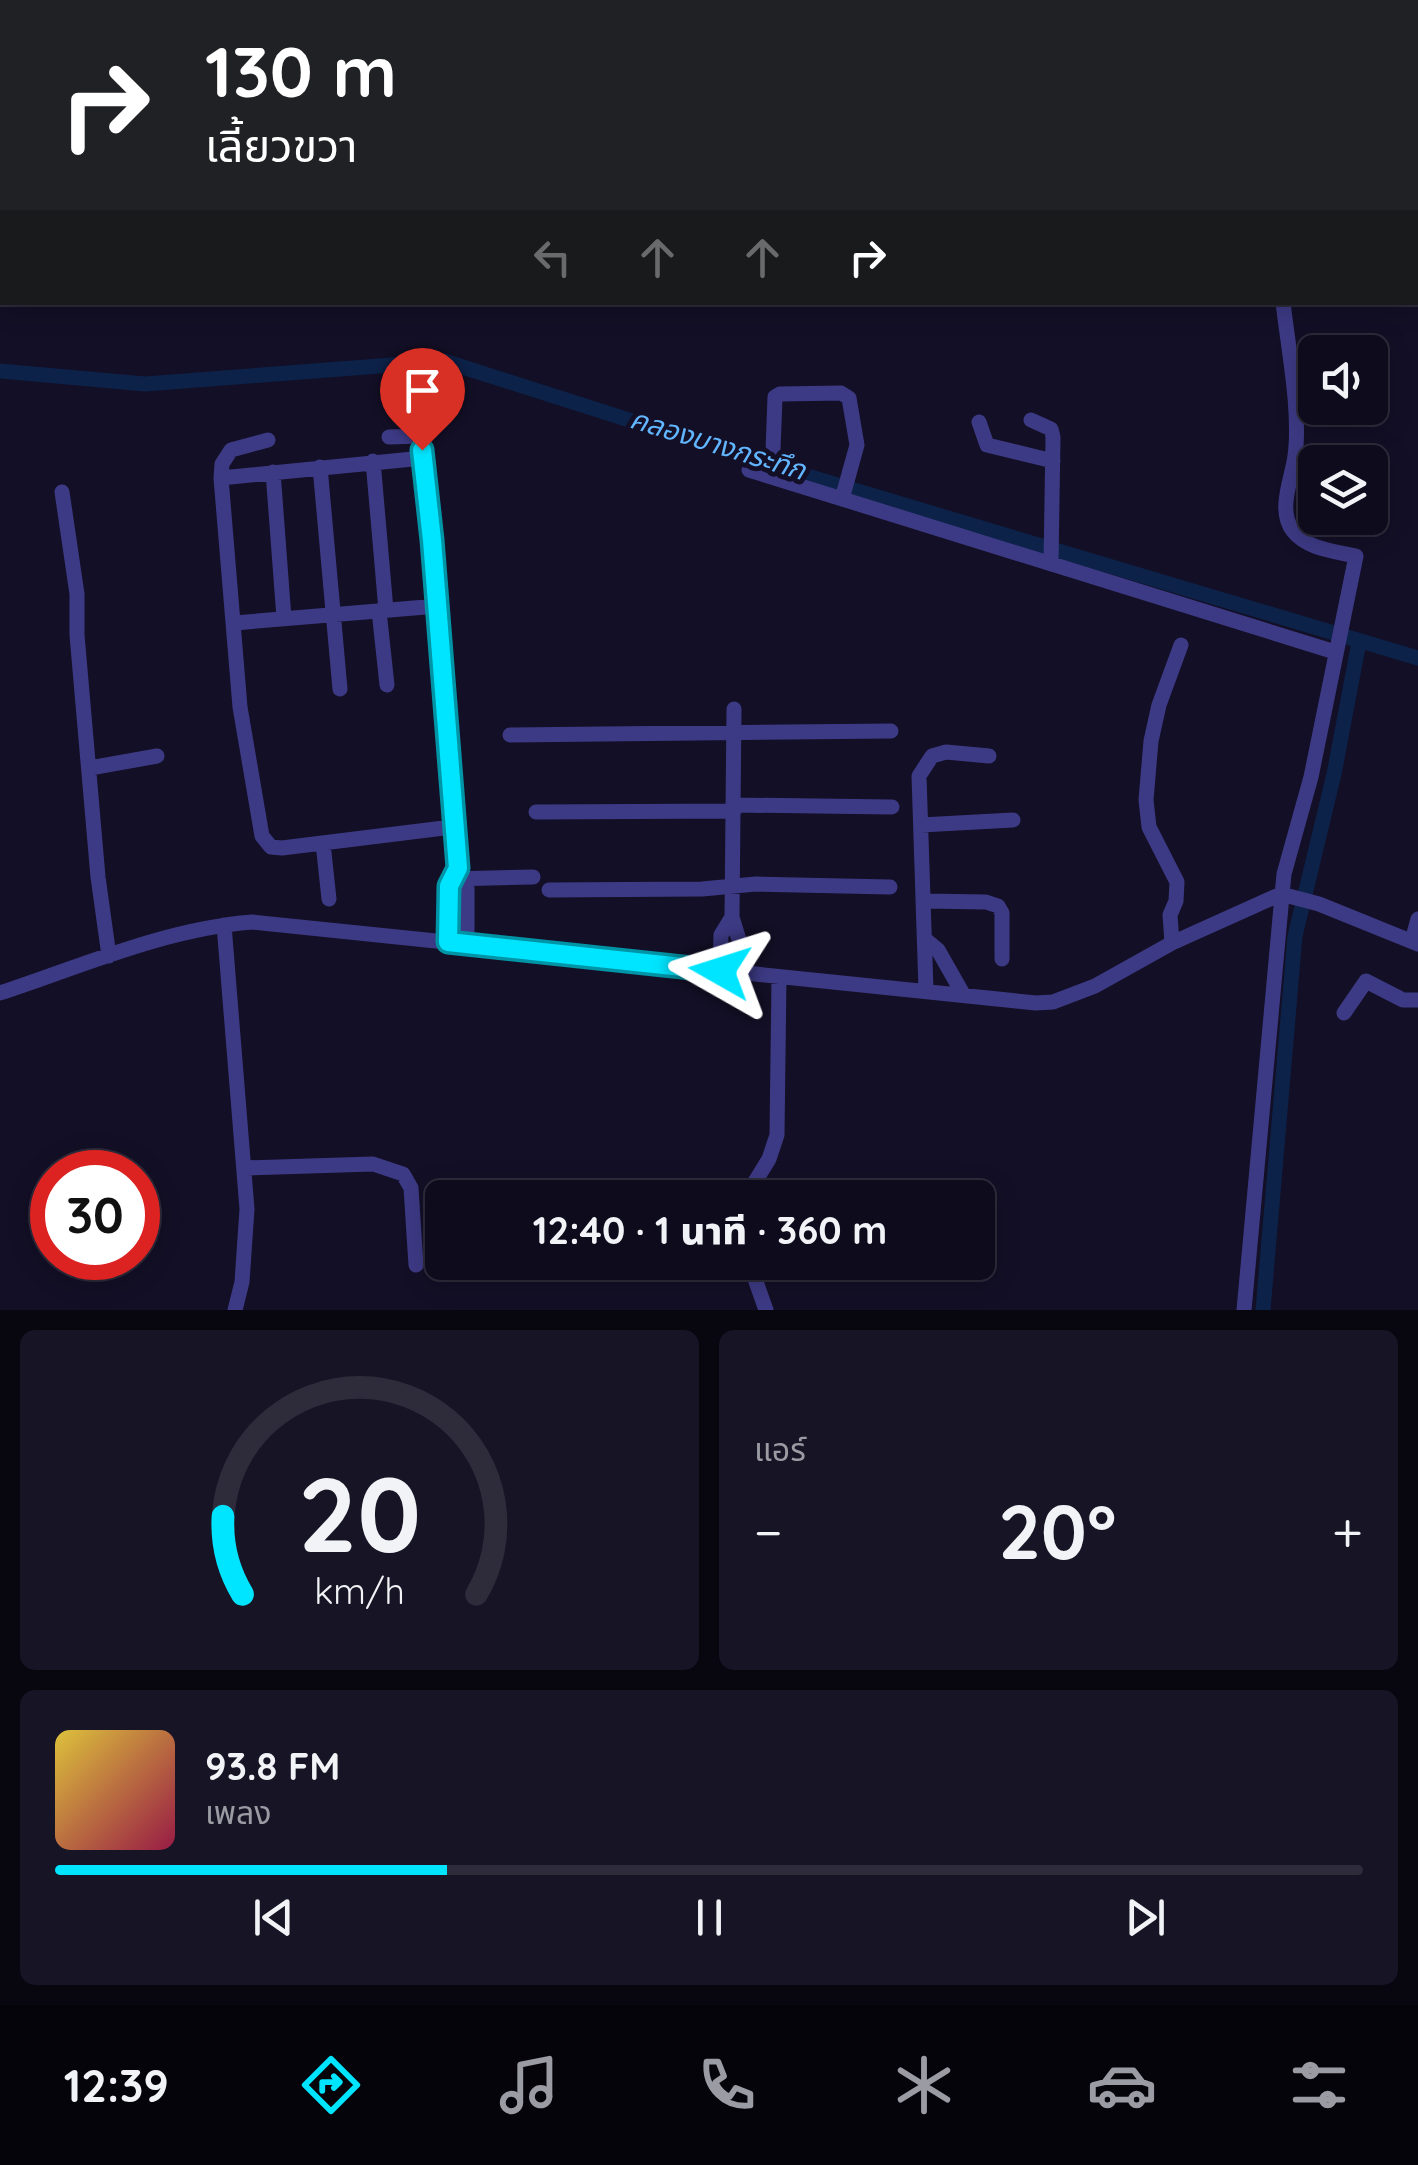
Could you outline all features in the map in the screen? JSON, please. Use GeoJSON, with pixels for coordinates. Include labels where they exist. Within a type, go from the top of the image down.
{"type":"FeatureCollection","features":[{"type":"Feature","properties":{"kind":"street"},"geometry":{"type":"LineString","coordinates":[[1244,1310],[1289,896],[1356,556],[1313,546],[1294,532],[1285,515],[1296,454],[1283,305]]}},
{"type":"Feature","properties":{"kind":"street"},"geometry":{"type":"LineString","coordinates":[[842,497],[857,445],[849,398],[841,394],[775,397],[773,450],[760,472],[1336,648]]}},
{"type":"Feature","properties":{"kind":"street"},"geometry":{"type":"LineString","coordinates":[[1031,420],[1051,429],[1051,558]]}},
{"type":"Feature","properties":{"kind":"street"},"geometry":{"type":"LineString","coordinates":[[980,422],[986,446],[1053,460]]}},
{"type":"Feature","properties":{"kind":"street"},"geometry":{"type":"LineString","coordinates":[[389,437],[421,436],[438,606],[452,827],[467,944]]}},
{"type":"Feature","properties":{"kind":"street"},"geometry":{"type":"LineString","coordinates":[[268,440],[231,450],[222,464],[221,478],[240,707],[262,836],[271,847],[452,827]]}},
{"type":"Feature","properties":{"kind":"street"},"geometry":{"type":"LineString","coordinates":[[221,478],[423,458]]}},
{"type":"Feature","properties":{"kind":"street"},"geometry":{"type":"LineString","coordinates":[[373,461],[387,684]]}},
{"type":"Feature","properties":{"kind":"street"},"geometry":{"type":"LineString","coordinates":[[320,466],[340,689]]}},
{"type":"Feature","properties":{"kind":"street"},"geometry":{"type":"LineString","coordinates":[[273,472],[284,618]]}},
{"type":"Feature","properties":{"kind":"street"},"geometry":{"type":"LineString","coordinates":[[62,492],[77,594],[76,635],[98,877],[110,956]]}},
{"type":"Feature","properties":{"kind":"street"},"geometry":{"type":"LineString","coordinates":[[234,623],[438,606]]}},
{"type":"Feature","properties":{"kind":"street"},"geometry":{"type":"LineString","coordinates":[[1172,943],[1170,915],[1177,882],[1149,827],[1146,800],[1151,741],[1159,705],[1182,645]]}},
{"type":"Feature","properties":{"kind":"street"},"geometry":{"type":"LineString","coordinates":[[734,709],[732,917],[739,940],[739,973]]}},
{"type":"Feature","properties":{"kind":"street"},"geometry":{"type":"LineString","coordinates":[[510,736],[891,730]]}},
{"type":"Feature","properties":{"kind":"street"},"geometry":{"type":"LineString","coordinates":[[926,990],[920,776],[932,756],[946,752],[989,756]]}},
{"type":"Feature","properties":{"kind":"street"},"geometry":{"type":"LineString","coordinates":[[90,768],[158,756]]}},
{"type":"Feature","properties":{"kind":"street"},"geometry":{"type":"LineString","coordinates":[[536,812],[892,807]]}},
{"type":"Feature","properties":{"kind":"street"},"geometry":{"type":"LineString","coordinates":[[921,825],[1014,820]]}},
{"type":"Feature","properties":{"kind":"street"},"geometry":{"type":"LineString","coordinates":[[323,843],[329,899]]}},
{"type":"Feature","properties":{"kind":"street"},"geometry":{"type":"LineString","coordinates":[[458,875],[533,877]]}},
{"type":"Feature","properties":{"kind":"street"},"geometry":{"type":"LineString","coordinates":[[448,942],[458,875]]}},
{"type":"Feature","properties":{"kind":"street"},"geometry":{"type":"LineString","coordinates":[[549,890],[890,888]]}},
{"type":"Feature","properties":{"kind":"street"},"geometry":{"type":"LineString","coordinates":[[0,993],[224,924],[290,924],[739,973],[1052,1002],[1096,986],[1172,943],[1289,896],[1320,904],[1415,943],[1418,918]]}},
{"type":"Feature","properties":{"kind":"street"},"geometry":{"type":"LineString","coordinates":[[924,900],[986,902],[998,906],[1002,913],[1002,960]]}},
{"type":"Feature","properties":{"kind":"street"},"geometry":{"type":"LineString","coordinates":[[720,971],[722,935],[732,917]]}},
{"type":"Feature","properties":{"kind":"street"},"geometry":{"type":"LineString","coordinates":[[224,924],[244,1168],[246,1244],[235,1310]]}},
{"type":"Feature","properties":{"kind":"street"},"geometry":{"type":"LineString","coordinates":[[926,940],[938,950],[963,994]]}},
{"type":"Feature","properties":{"kind":"street"},"geometry":{"type":"LineString","coordinates":[[756,1180],[769,1158],[776,1135],[779,977]]}},
{"type":"Feature","properties":{"kind":"street"},"geometry":{"type":"LineString","coordinates":[[1344,1013],[1366,981],[1403,1000],[1418,1000]]}},
{"type":"Feature","properties":{"kind":"street"},"geometry":{"type":"LineString","coordinates":[[244,1168],[374,1164],[404,1174],[411,1188],[416,1265]]}},
{"type":"Feature","properties":{"kind":"street"},"geometry":{"type":"LineString","coordinates":[[755,1280],[766,1310]]}},
{"type":"Feature","properties":{"kind":"waterway","name":"คลองบางกระทึก"},"geometry":{"type":"LineString","coordinates":[[0,371],[145,384],[444,361],[767,464],[1418,658]]}},
{"type":"Feature","properties":{"kind":"waterway"},"geometry":{"type":"LineString","coordinates":[[1263,1310],[1295,936],[1334,774],[1359,642]]}},
{"type":"Feature","properties":{"kind":"route"},"geometry":{"type":"LineString","coordinates":[[422,450],[458,868],[449,886],[448,942],[720,971]]}}]}
